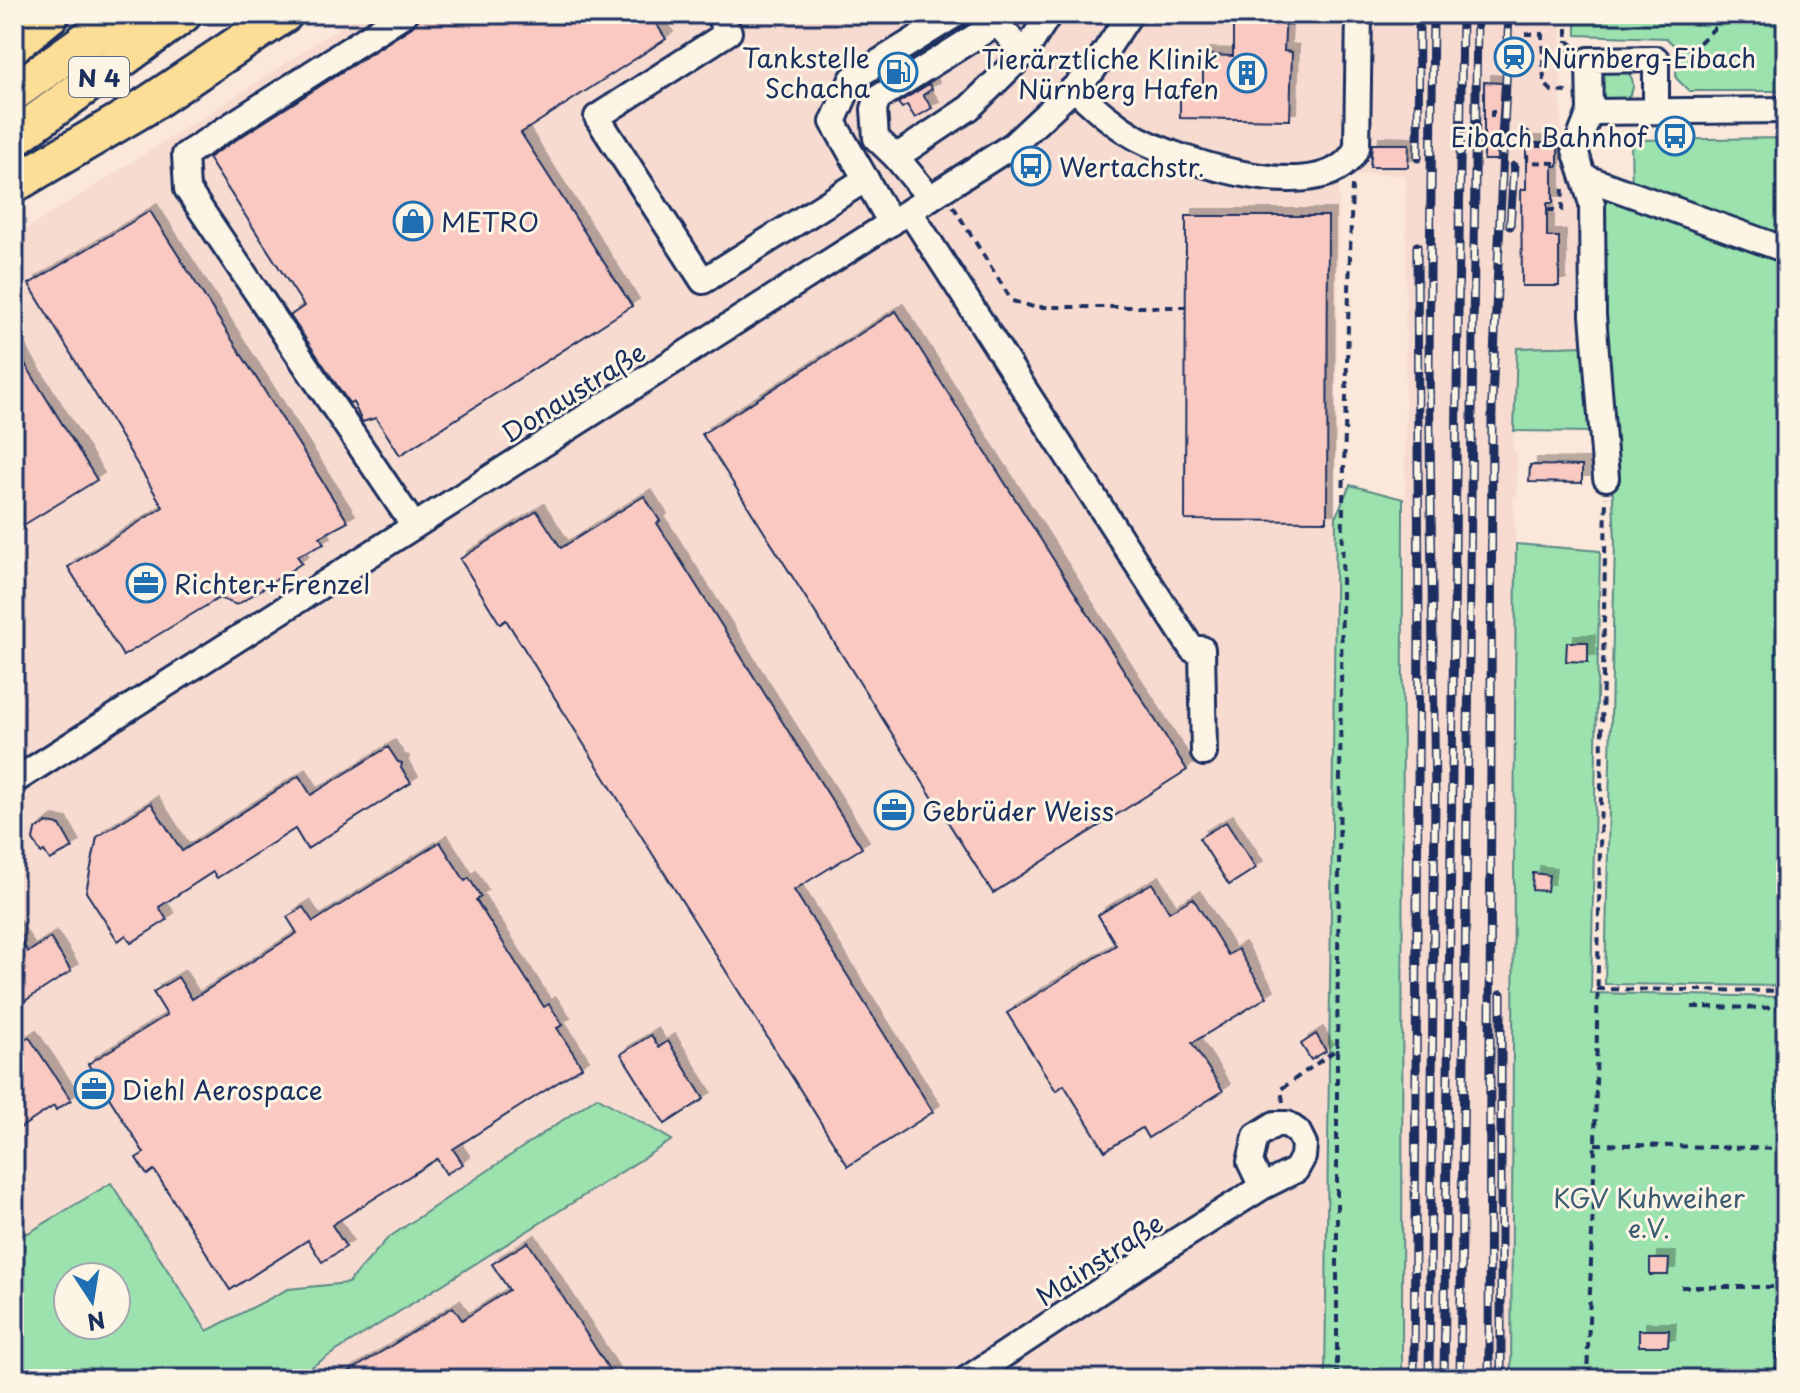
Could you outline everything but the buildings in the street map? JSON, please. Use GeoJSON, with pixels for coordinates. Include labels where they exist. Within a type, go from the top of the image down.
{"type":"FeatureCollection","features":[{"type":"Feature","properties":{"kind":"highway"},"geometry":{"type":"LineString","coordinates":[[14,44],[51,14]]}},
{"type":"Feature","properties":{"kind":"highway","name":"N 4"},"geometry":{"type":"LineString","coordinates":[[14,92],[123,14]]}},
{"type":"Feature","properties":{"kind":"highway","name":"N 4"},"geometry":{"type":"LineString","coordinates":[[14,138],[183,14]]}},
{"type":"Feature","properties":{"kind":"highway"},"geometry":{"type":"LineString","coordinates":[[14,184],[143,108],[284,14]]}},
{"type":"Feature","properties":{"kind":"street"},"geometry":{"type":"LineString","coordinates":[[404,14],[185,155],[187,189],[414,526]]}},
{"type":"Feature","properties":{"kind":"street"},"geometry":{"type":"LineString","coordinates":[[717,14],[729,32],[597,117],[703,281],[866,179]]}},
{"type":"Feature","properties":{"kind":"street"},"geometry":{"type":"LineString","coordinates":[[919,206],[866,179],[833,122],[852,79],[956,14]]}},
{"type":"Feature","properties":{"kind":"street"},"geometry":{"type":"LineString","coordinates":[[896,157],[969,108],[1024,54],[1049,14]]}},
{"type":"Feature","properties":{"kind":"street","name":"Donaustraße"},"geometry":{"type":"LineString","coordinates":[[14,781],[1013,145],[1075,89],[1101,59],[1130,14]]}},
{"type":"Feature","properties":{"kind":"street"},"geometry":{"type":"LineString","coordinates":[[1075,89],[1105,119],[1176,156],[1237,173],[1302,179],[1319,177],[1352,157],[1357,147],[1359,14]]}},
{"type":"Feature","properties":{"kind":"street"},"geometry":{"type":"LineString","coordinates":[[1024,54],[997,23],[878,98],[874,109],[876,138],[896,157],[919,206],[1192,649],[1202,649],[1204,753]]}},
{"type":"Feature","properties":{"kind":"street"},"geometry":{"type":"LineString","coordinates":[[1606,478],[1593,315],[1592,204],[1575,150],[1590,112],[1589,60],[1656,59],[1656,111]]}},
{"type":"Feature","properties":{"kind":"street"},"geometry":{"type":"LineString","coordinates":[[1590,112],[1786,110]]}},
{"type":"Feature","properties":{"kind":"street"},"geometry":{"type":"LineString","coordinates":[[1584,177],[1786,250]]}},
{"type":"Feature","properties":{"kind":"street"},"geometry":{"type":"LineString","coordinates":[[1275,1124],[1287,1124],[1298,1132],[1304,1144],[1303,1157],[1296,1170],[1262,1187],[1250,1162],[1256,1136],[1275,1124]]}},
{"type":"Feature","properties":{"kind":"street","name":"Mainstraße"},"geometry":{"type":"LineString","coordinates":[[967,1379],[1262,1187]]}},
{"type":"Feature","properties":{"kind":"path"},"geometry":{"type":"LineString","coordinates":[[1567,14],[1567,40],[1589,60]]}},
{"type":"Feature","properties":{"kind":"path"},"geometry":{"type":"LineString","coordinates":[[1656,71],[1697,45],[1729,14]]}},
{"type":"Feature","properties":{"kind":"path"},"geometry":{"type":"LineString","coordinates":[[1525,34],[1542,34],[1544,83],[1552,91],[1567,92]]}},
{"type":"Feature","properties":{"kind":"path"},"geometry":{"type":"LineString","coordinates":[[1492,117],[1492,112],[1500,112]]}},
{"type":"Feature","properties":{"kind":"path"},"geometry":{"type":"LineString","coordinates":[[1523,131],[1528,132],[1527,162],[1555,163]]}},
{"type":"Feature","properties":{"kind":"path"},"geometry":{"type":"LineString","coordinates":[[1536,146],[1555,146]]}},
{"type":"Feature","properties":{"kind":"path"},"geometry":{"type":"LineString","coordinates":[[1337,1379],[1342,550],[1352,157]]}},
{"type":"Feature","properties":{"kind":"path"},"geometry":{"type":"LineString","coordinates":[[919,206],[1012,301],[1034,307],[1186,307]]}},
{"type":"Feature","properties":{"kind":"path"},"geometry":{"type":"LineString","coordinates":[[1587,1379],[1595,1144],[1607,565],[1606,478]]}},
{"type":"Feature","properties":{"kind":"path"},"geometry":{"type":"LineString","coordinates":[[1597,989],[1786,991]]}},
{"type":"Feature","properties":{"kind":"path"},"geometry":{"type":"LineString","coordinates":[[1692,1007],[1784,1008],[1778,1149],[1776,1379]]}},
{"type":"Feature","properties":{"kind":"path"},"geometry":{"type":"LineString","coordinates":[[1287,1124],[1281,1089],[1337,1049]]}},
{"type":"Feature","properties":{"kind":"path"},"geometry":{"type":"LineString","coordinates":[[1595,1144],[1786,1149]]}},
{"type":"Feature","properties":{"kind":"path"},"geometry":{"type":"LineString","coordinates":[[1681,1287],[1786,1287]]}},
{"type":"Feature","properties":{"kind":"shaded area"},"geometry":{"type":"Polygon","coordinates":[[[359,14],[1562,14],[1561,128],[1573,151],[1589,204],[1586,346],[1517,348],[1513,451],[1517,452],[1517,496],[1513,497],[1516,544],[1511,1379],[1402,1379],[1406,175],[1369,174],[1339,178],[1325,1379],[292,1379],[671,1140],[597,1097],[388,1238],[348,1283],[288,1289],[207,1331],[111,1183],[30,1232],[14,1237],[14,237],[359,14]]]}},
{"type":"Feature","properties":{"kind":"green space"},"geometry":{"type":"Polygon","coordinates":[[[1576,14],[1785,14],[1786,91],[1689,91],[1676,78],[1677,48],[1666,38],[1576,35],[1576,14]]]}},
{"type":"Feature","properties":{"kind":"green space"},"geometry":{"type":"Polygon","coordinates":[[[1616,68],[1628,73],[1633,85],[1628,97],[1616,102],[1604,97],[1599,85],[1604,73],[1616,68]]]}},
{"type":"Feature","properties":{"kind":"green space"},"geometry":{"type":"Polygon","coordinates":[[[1786,138],[1786,986],[1605,984],[1615,541],[1598,195],[1632,195],[1631,140],[1786,138]]]}},
{"type":"Feature","properties":{"kind":"green space"},"geometry":{"type":"Polygon","coordinates":[[[1586,346],[1595,432],[1514,431],[1517,348],[1586,346]]]}},
{"type":"Feature","properties":{"kind":"green space"},"geometry":{"type":"Polygon","coordinates":[[[1350,485],[1403,499],[1402,1379],[1325,1379],[1336,516],[1350,485]]]}},
{"type":"Feature","properties":{"kind":"green space","name":"KGV Kuhweiher e.V."},"geometry":{"type":"Polygon","coordinates":[[[1516,544],[1600,551],[1591,993],[1786,997],[1786,1379],[1511,1379],[1516,544]]]}},
{"type":"Feature","properties":{"kind":"green space"},"geometry":{"type":"Polygon","coordinates":[[[597,1097],[672,1140],[292,1379],[14,1379],[14,1237],[30,1232],[111,1183],[207,1331],[288,1289],[348,1283],[388,1238],[597,1097]]]}},
{"type":"Feature","properties":{"kind":"railway"},"geometry":{"type":"LineString","coordinates":[[1418,158],[1419,14]]}},
{"type":"Feature","properties":{"kind":"railway"},"geometry":{"type":"LineString","coordinates":[[1429,1379],[1435,797],[1429,362],[1433,14]]}},
{"type":"Feature","properties":{"kind":"railway"},"geometry":{"type":"LineString","coordinates":[[1444,1379],[1462,14]]}},
{"type":"Feature","properties":{"kind":"railway"},"geometry":{"type":"LineString","coordinates":[[1460,1379],[1477,14]]}},
{"type":"Feature","properties":{"kind":"railway"},"geometry":{"type":"LineString","coordinates":[[1489,1379],[1492,402],[1509,14]]}},
{"type":"Feature","properties":{"kind":"railway"},"geometry":{"type":"LineString","coordinates":[[1510,226],[1514,166]]}},
{"type":"Feature","properties":{"kind":"railway"},"geometry":{"type":"LineString","coordinates":[[1414,1379],[1419,632],[1417,246]]}},
{"type":"Feature","properties":{"kind":"railway"},"geometry":{"type":"LineString","coordinates":[[1501,994],[1501,1379]]}},
{"type":"Feature","properties":{"kind":"place","name":"Nürnberg-Eibach"},"geometry":{"type":"Point","coordinates":[1514,57]}},
{"type":"Feature","properties":{"kind":"place","name":"Tankstelle Schacha"},"geometry":{"type":"Point","coordinates":[898,72]}},
{"type":"Feature","properties":{"kind":"place","name":"Tierärztliche Klinik Nürnberg Hafen"},"geometry":{"type":"Point","coordinates":[1247,73]}},
{"type":"Feature","properties":{"kind":"place","name":"Eibach Bahnhof"},"geometry":{"type":"Point","coordinates":[1675,136]}},
{"type":"Feature","properties":{"kind":"place","name":"Wertachstr."},"geometry":{"type":"Point","coordinates":[1031,166]}},
{"type":"Feature","properties":{"kind":"place","name":"METRO"},"geometry":{"type":"Point","coordinates":[413,221]}},
{"type":"Feature","properties":{"kind":"place","name":"Richter+Frenzel"},"geometry":{"type":"Point","coordinates":[146,583]}},
{"type":"Feature","properties":{"kind":"place","name":"Gebrüder Weiss"},"geometry":{"type":"Point","coordinates":[894,810]}},
{"type":"Feature","properties":{"kind":"place","name":"Diehl Aerospace"},"geometry":{"type":"Point","coordinates":[94,1089]}}]}
